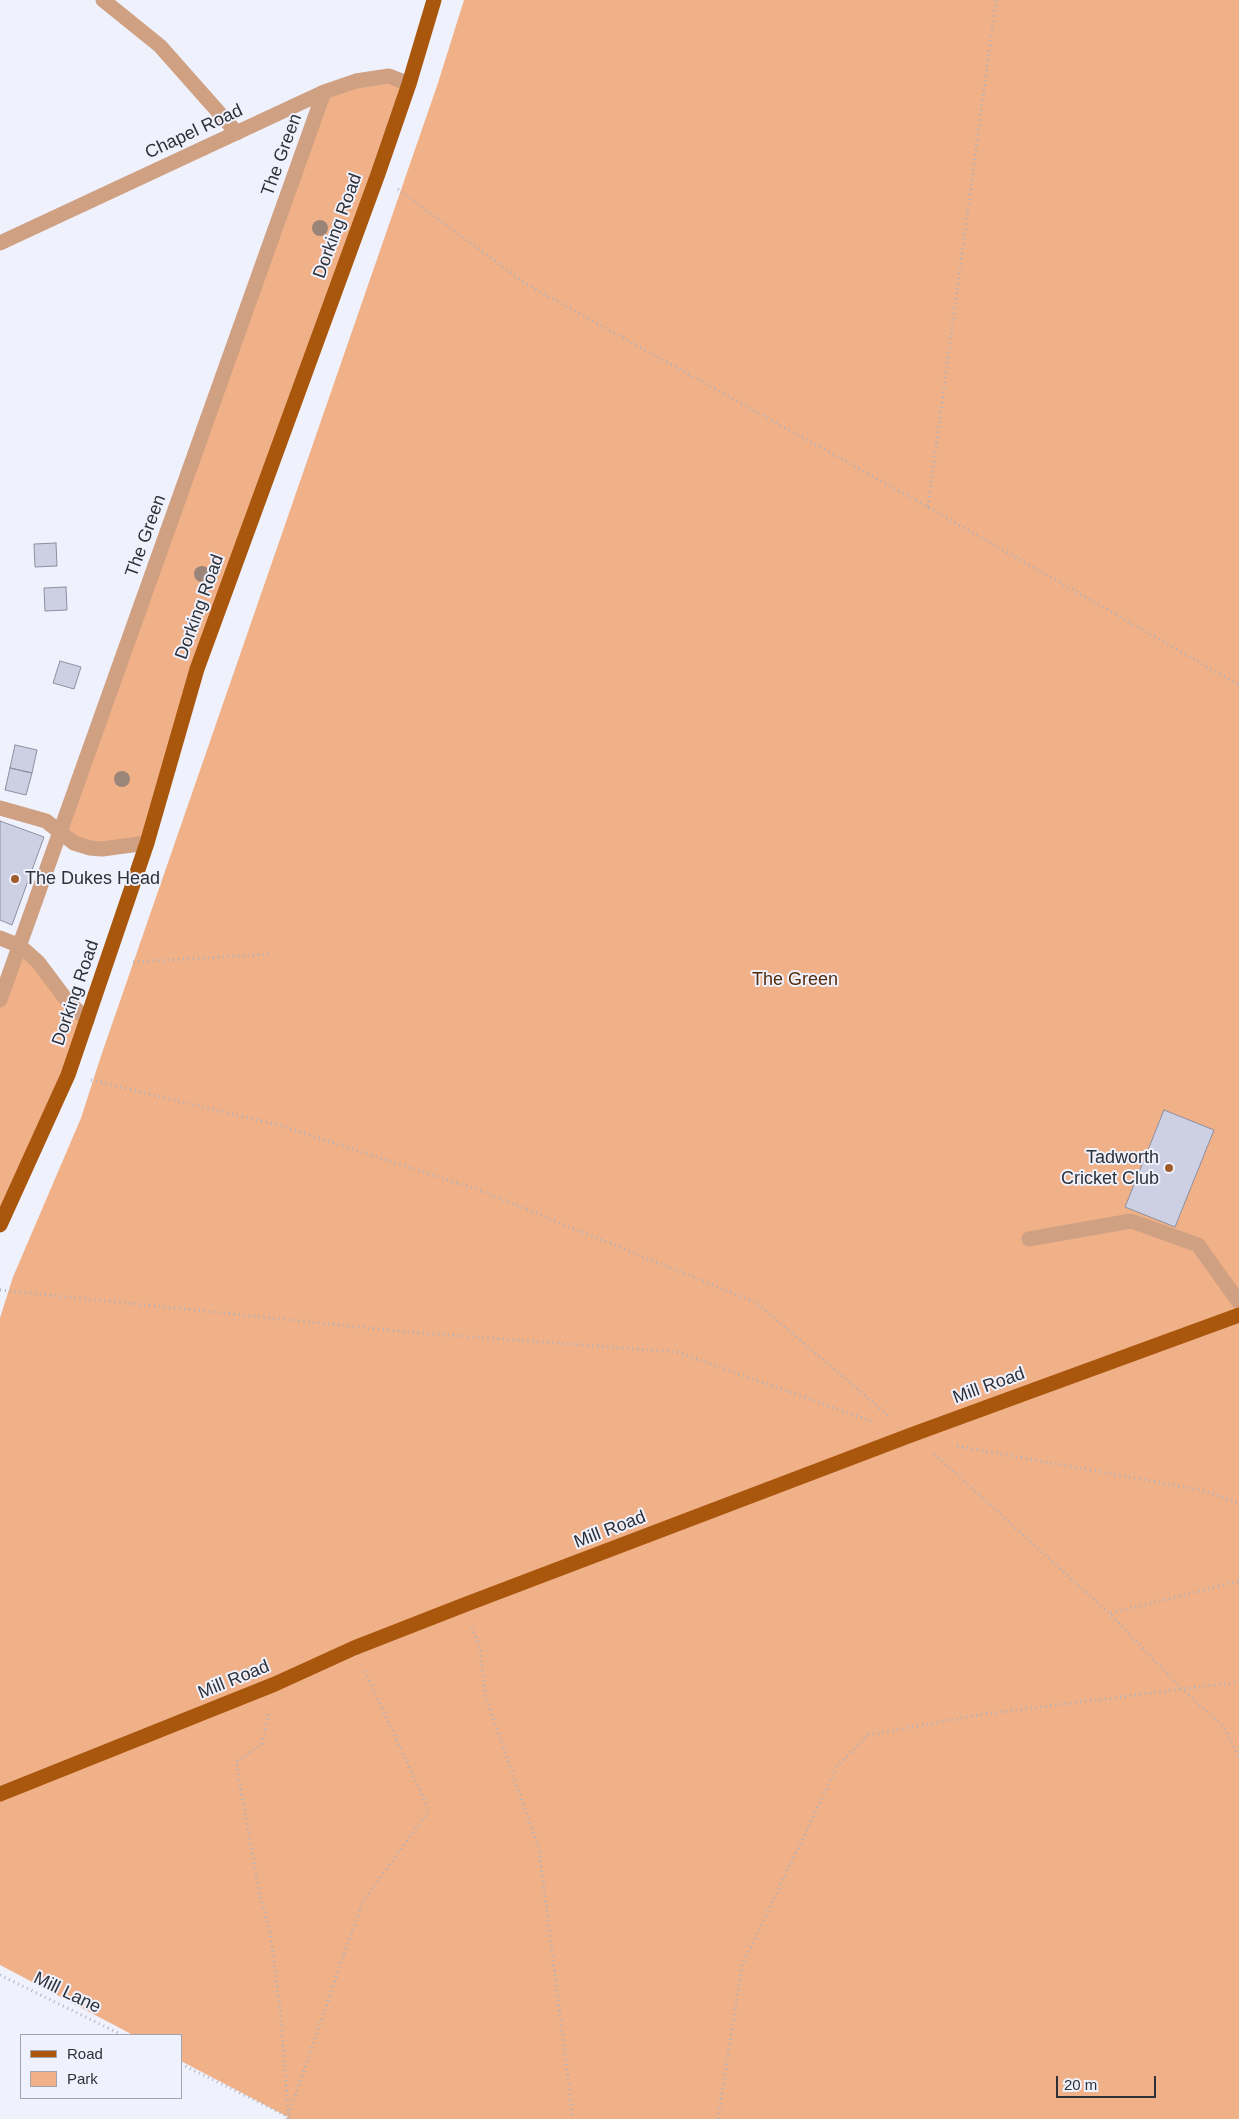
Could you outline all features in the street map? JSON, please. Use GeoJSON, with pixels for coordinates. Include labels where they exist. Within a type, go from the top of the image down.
{"type":"FeatureCollection","features":[{"type":"Feature","properties":{"kind":"main road","name":"Dorking Road"},"geometry":{"type":"LineString","coordinates":[[0,1225],[68,1075],[147,843],[197,670],[378,174],[408,84],[432,1]]}},
{"type":"Feature","properties":{"kind":"main road","name":"Mill Road"},"geometry":{"type":"LineString","coordinates":[[0,1794],[275,1684],[354,1648],[464,1605],[911,1435],[1239,1315]]}},
{"type":"Feature","properties":{"kind":"street"},"geometry":{"type":"LineString","coordinates":[[103,0],[160,46],[236,133]]}},
{"type":"Feature","properties":{"kind":"street","name":"Chapel Road"},"geometry":{"type":"LineString","coordinates":[[0,243],[236,133],[288,111],[324,92],[356,81],[389,76],[408,84]]}},
{"type":"Feature","properties":{"kind":"street","name":"The Green"},"geometry":{"type":"LineString","coordinates":[[1,996],[324,92]]}},
{"type":"Feature","properties":{"kind":"street"},"geometry":{"type":"LineString","coordinates":[[0,808],[46,821],[74,843],[90,848],[102,849],[147,843]]}},
{"type":"Feature","properties":{"kind":"street"},"geometry":{"type":"LineString","coordinates":[[0,938],[20,946],[38,962],[65,998],[87,1020]]}},
{"type":"Feature","properties":{"kind":"street"},"geometry":{"type":"LineString","coordinates":[[1029,1239],[1131,1221],[1198,1244],[1239,1302]]}},
{"type":"Feature","properties":{"kind":"path"},"geometry":{"type":"LineString","coordinates":[[928,508],[996,0]]}},
{"type":"Feature","properties":{"kind":"path"},"geometry":{"type":"LineString","coordinates":[[378,174],[526,284],[1239,684]]}},
{"type":"Feature","properties":{"kind":"path"},"geometry":{"type":"LineString","coordinates":[[107,960],[134,962],[273,954]]}},
{"type":"Feature","properties":{"kind":"path"},"geometry":{"type":"LineString","coordinates":[[68,1075],[282,1126],[479,1190],[757,1303],[911,1435]]}},
{"type":"Feature","properties":{"kind":"path"},"geometry":{"type":"LineString","coordinates":[[0,1290],[398,1331],[677,1352],[911,1435],[917,1438],[1110,1614],[1182,1690],[1224,1726],[1239,1756]]}},
{"type":"Feature","properties":{"kind":"path"},"geometry":{"type":"LineString","coordinates":[[956,1446],[1201,1490],[1239,1503]]}},
{"type":"Feature","properties":{"kind":"path"},"geometry":{"type":"LineString","coordinates":[[1110,1614],[1239,1581]]}},
{"type":"Feature","properties":{"kind":"path"},"geometry":{"type":"LineString","coordinates":[[464,1605],[480,1647],[485,1695],[539,1849],[573,2119]]}},
{"type":"Feature","properties":{"kind":"path"},"geometry":{"type":"LineString","coordinates":[[288,2118],[362,1903],[429,1810],[354,1648]]}},
{"type":"Feature","properties":{"kind":"path"},"geometry":{"type":"LineString","coordinates":[[718,2119],[742,1965],[838,1766],[868,1735],[984,1714],[1239,1682]]}},
{"type":"Feature","properties":{"kind":"path"},"geometry":{"type":"LineString","coordinates":[[275,1684],[262,1744],[236,1762],[259,1891],[270,1932],[280,2007],[288,2118]]}},
{"type":"Feature","properties":{"kind":"path","name":"Mill Lane"},"geometry":{"type":"LineString","coordinates":[[0,1976],[120,2034]]}},
{"type":"Feature","properties":{"kind":"path"},"geometry":{"type":"LineString","coordinates":[[182,2065],[288,2118],[294,2119]]}},
{"type":"Feature","properties":{"kind":"green space"},"geometry":{"type":"Polygon","coordinates":[[[464,0],[1239,0],[1239,2119],[287,2119],[288,2117],[182,2062],[182,2034],[131,2034],[0,1965],[0,1318],[13,1277],[81,1118],[438,83],[464,0]]]}},
{"type":"Feature","properties":{"kind":"green space"},"geometry":{"type":"Polygon","coordinates":[[[356,81],[409,84],[197,669],[147,843],[102,849],[61,831],[324,92],[356,81]]]}},
{"type":"Feature","properties":{"kind":"green space"},"geometry":{"type":"Polygon","coordinates":[[[20,946],[87,1020],[0,1225],[0,1000],[20,946]]]}},
{"type":"Feature","properties":{"kind":"building"},"geometry":{"type":"Polygon","coordinates":[[[56,543],[57,566],[35,567],[34,544],[56,543]]]}},
{"type":"Feature","properties":{"kind":"building"},"geometry":{"type":"Polygon","coordinates":[[[66,587],[67,610],[45,611],[44,588],[66,587]]]}},
{"type":"Feature","properties":{"kind":"building"},"geometry":{"type":"Polygon","coordinates":[[[60,661],[81,667],[74,689],[53,683],[60,661]]]}},
{"type":"Feature","properties":{"kind":"building"},"geometry":{"type":"Polygon","coordinates":[[[15,745],[37,750],[32,773],[10,768],[15,745]]]}},
{"type":"Feature","properties":{"kind":"building"},"geometry":{"type":"Polygon","coordinates":[[[10,768],[32,773],[26,795],[5,790],[10,768]]]}},
{"type":"Feature","properties":{"kind":"building","name":"The Dukes Head"},"geometry":{"type":"Polygon","coordinates":[[[0,821],[44,837],[12,925],[0,920],[0,821]]]}},
{"type":"Feature","properties":{"kind":"building","name":"Tadworth Cricket Club"},"geometry":{"type":"Polygon","coordinates":[[[1164,1110],[1214,1130],[1175,1227],[1125,1207],[1164,1110]]]}},
{"type":"Feature","properties":{"kind":"place","name":"The Dukes Head"},"geometry":{"type":"Point","coordinates":[15,879]}},
{"type":"Feature","properties":{"kind":"place","name":"Tadworth Cricket Club"},"geometry":{"type":"Point","coordinates":[1169,1168]}}]}
